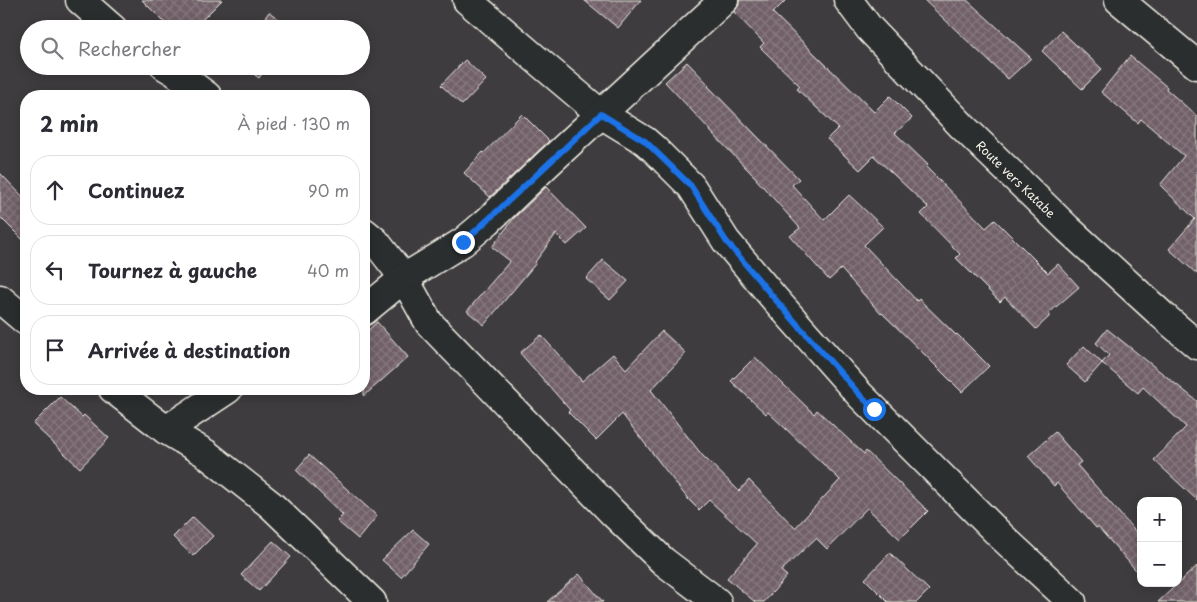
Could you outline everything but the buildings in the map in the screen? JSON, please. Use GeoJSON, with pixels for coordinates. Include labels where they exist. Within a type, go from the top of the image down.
{"type":"FeatureCollection","features":[{"type":"Feature","properties":{"kind":"street"},"geometry":{"type":"LineString","coordinates":[[80,0],[103,20]]}},
{"type":"Feature","properties":{"kind":"street"},"geometry":{"type":"LineString","coordinates":[[467,0],[601,114],[645,141],[691,186],[726,241],[860,395],[1001,536],[1072,602]]}},
{"type":"Feature","properties":{"kind":"street"},"geometry":{"type":"LineString","coordinates":[[370,306],[404,278],[463,242],[488,221],[724,0]]}},
{"type":"Feature","properties":{"kind":"street","name":"Route vers Katabe"},"geometry":{"type":"LineString","coordinates":[[848,0],[869,28],[962,126],[1068,229],[1197,345]]}},
{"type":"Feature","properties":{"kind":"street"},"geometry":{"type":"LineString","coordinates":[[1119,0],[1197,65]]}},
{"type":"Feature","properties":{"kind":"street"},"geometry":{"type":"LineString","coordinates":[[179,75],[199,90]]}},
{"type":"Feature","properties":{"kind":"street"},"geometry":{"type":"LineString","coordinates":[[370,237],[404,278],[429,324],[613,513],[663,561],[717,602]]}},
{"type":"Feature","properties":{"kind":"street"},"geometry":{"type":"LineString","coordinates":[[0,299],[20,316]]}},
{"type":"Feature","properties":{"kind":"street"},"geometry":{"type":"LineString","coordinates":[[120,395],[166,430],[205,453],[271,505],[372,602]]}},
{"type":"Feature","properties":{"kind":"street"},"geometry":{"type":"LineString","coordinates":[[166,430],[219,395]]}},
{"type":"Feature","properties":{"kind":"route"},"geometry":{"type":"LineString","coordinates":[[463,242],[488,221],[601,114],[645,141],[691,186],[726,241],[774,298],[874,409]]}}]}
